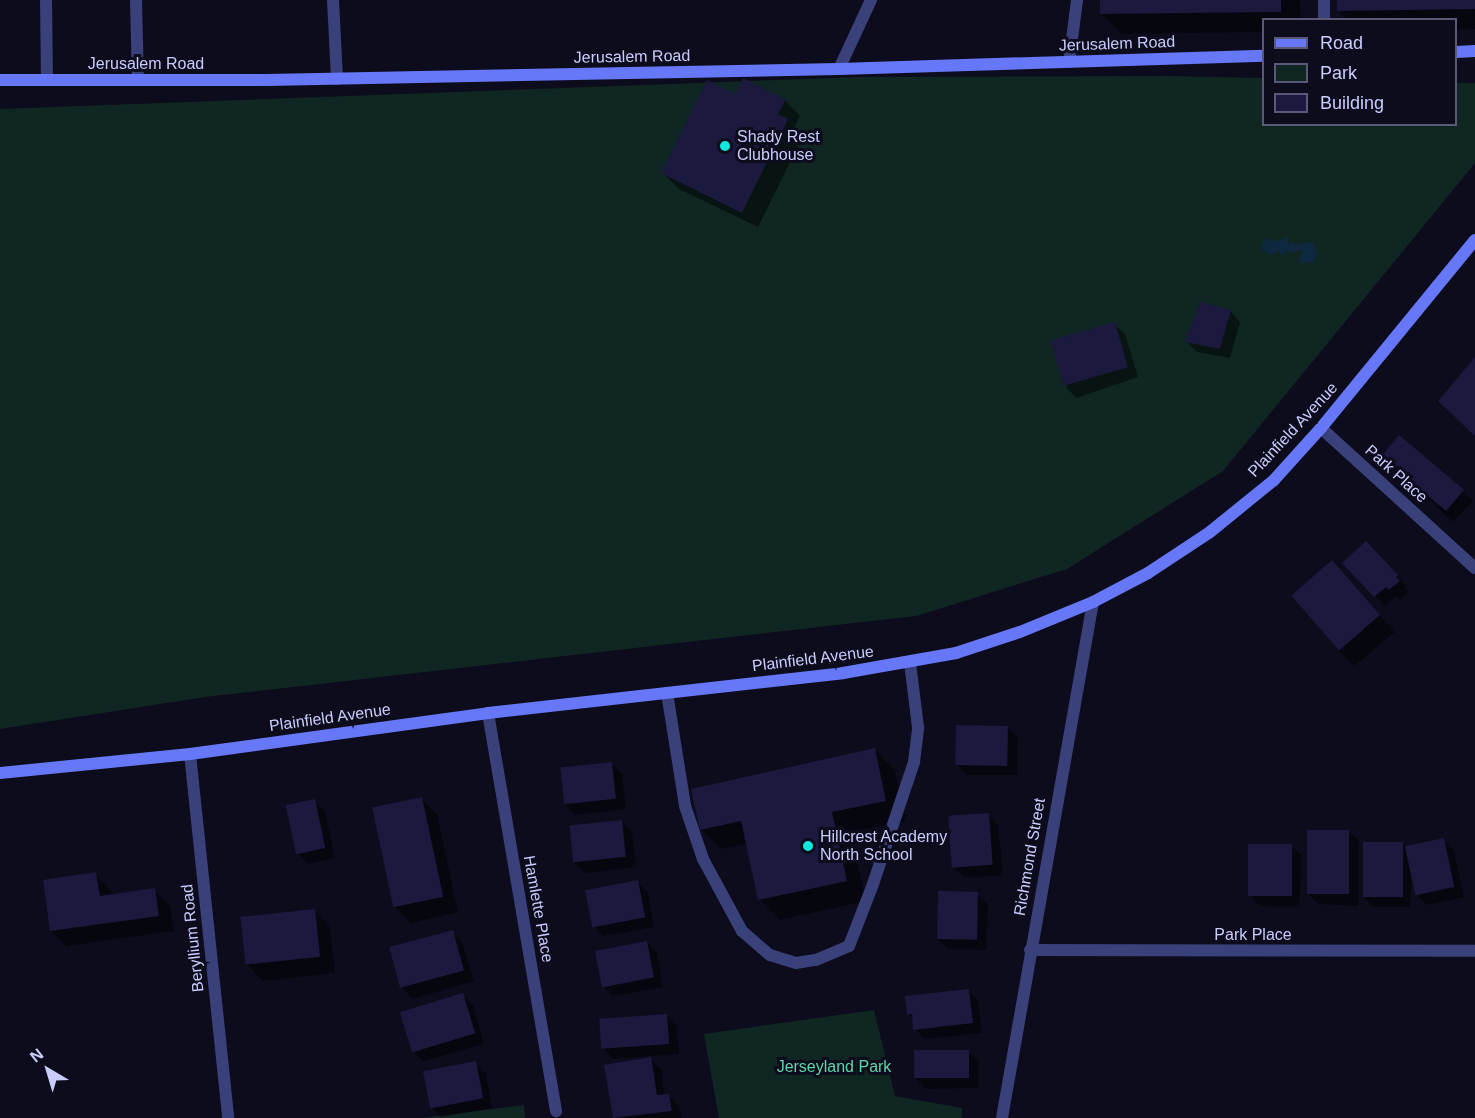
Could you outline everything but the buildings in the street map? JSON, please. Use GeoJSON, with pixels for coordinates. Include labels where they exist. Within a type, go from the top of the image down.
{"type":"FeatureCollection","features":[{"type":"Feature","properties":{"kind":"street"},"geometry":{"type":"LineString","coordinates":[[46,0],[47,80]]}},
{"type":"Feature","properties":{"kind":"street"},"geometry":{"type":"LineString","coordinates":[[136,0],[138,80]]}},
{"type":"Feature","properties":{"kind":"street"},"geometry":{"type":"LineString","coordinates":[[333,0],[337,79]]}},
{"type":"Feature","properties":{"kind":"street"},"geometry":{"type":"LineString","coordinates":[[839,69],[872,0]]}},
{"type":"Feature","properties":{"kind":"street"},"geometry":{"type":"LineString","coordinates":[[1069,62],[1077,0]]}},
{"type":"Feature","properties":{"kind":"street"},"geometry":{"type":"LineString","coordinates":[[1324,0],[1324,18]]}},
{"type":"Feature","properties":{"kind":"street"},"geometry":{"type":"LineString","coordinates":[[1457,51],[1475,51]]}},
{"type":"Feature","properties":{"kind":"street","name":"Jerusalem Road"},"geometry":{"type":"LineString","coordinates":[[0,80],[337,79],[839,69],[1262,56]]}},
{"type":"Feature","properties":{"kind":"street","name":"Plainfield Avenue"},"geometry":{"type":"LineString","coordinates":[[0,773],[190,754],[488,713],[843,673],[910,663],[956,653],[1020,632],[1093,602],[1148,573],[1210,532],[1274,480],[1322,428],[1475,240]]}},
{"type":"Feature","properties":{"kind":"street","name":"Park Place"},"geometry":{"type":"LineString","coordinates":[[1322,428],[1475,568]]}},
{"type":"Feature","properties":{"kind":"street","name":"Richmond Street"},"geometry":{"type":"LineString","coordinates":[[1002,1118],[1093,602]]}},
{"type":"Feature","properties":{"kind":"street"},"geometry":{"type":"LineString","coordinates":[[667,693],[684,806],[703,860],[742,931],[770,956],[796,963],[816,960],[849,945],[869,894],[914,762],[918,727],[910,663]]}},
{"type":"Feature","properties":{"kind":"street","name":"Hamlette Place"},"geometry":{"type":"LineString","coordinates":[[488,713],[556,1111]]}},
{"type":"Feature","properties":{"kind":"street","name":"Beryllium Road"},"geometry":{"type":"LineString","coordinates":[[190,754],[228,1118]]}},
{"type":"Feature","properties":{"kind":"street","name":"Park Place"},"geometry":{"type":"LineString","coordinates":[[1030,950],[1475,951]]}},
{"type":"Feature","properties":{"kind":"green space"},"geometry":{"type":"Polygon","coordinates":[[[859,77],[1262,78],[1262,126],[1457,126],[1457,83],[1475,83],[1475,163],[1223,471],[1067,569],[916,616],[205,697],[0,729],[0,109],[859,77]]]}},
{"type":"Feature","properties":{"kind":"green space","name":"Jerseyland Park"},"geometry":{"type":"Polygon","coordinates":[[[874,1010],[895,1096],[962,1108],[962,1118],[719,1118],[704,1034],[874,1010]]]}},
{"type":"Feature","properties":{"kind":"green space"},"geometry":{"type":"Polygon","coordinates":[[[524,1105],[525,1118],[422,1118],[524,1105]]]}},
{"type":"Feature","properties":{"kind":"water"},"geometry":{"type":"Polygon","coordinates":[[[1288,237],[1288,246],[1291,242],[1298,245],[1310,242],[1314,245],[1317,255],[1313,262],[1301,263],[1299,258],[1303,251],[1300,249],[1294,253],[1286,249],[1287,252],[1281,255],[1278,250],[1271,255],[1262,249],[1262,243],[1267,239],[1279,241],[1288,237]]]}},
{"type":"Feature","properties":{"kind":"place","name":"Shady Rest Clubhouse"},"geometry":{"type":"Point","coordinates":[725,146]}},
{"type":"Feature","properties":{"kind":"place","name":"Hillcrest Academy North School"},"geometry":{"type":"Point","coordinates":[808,846]}}]}
